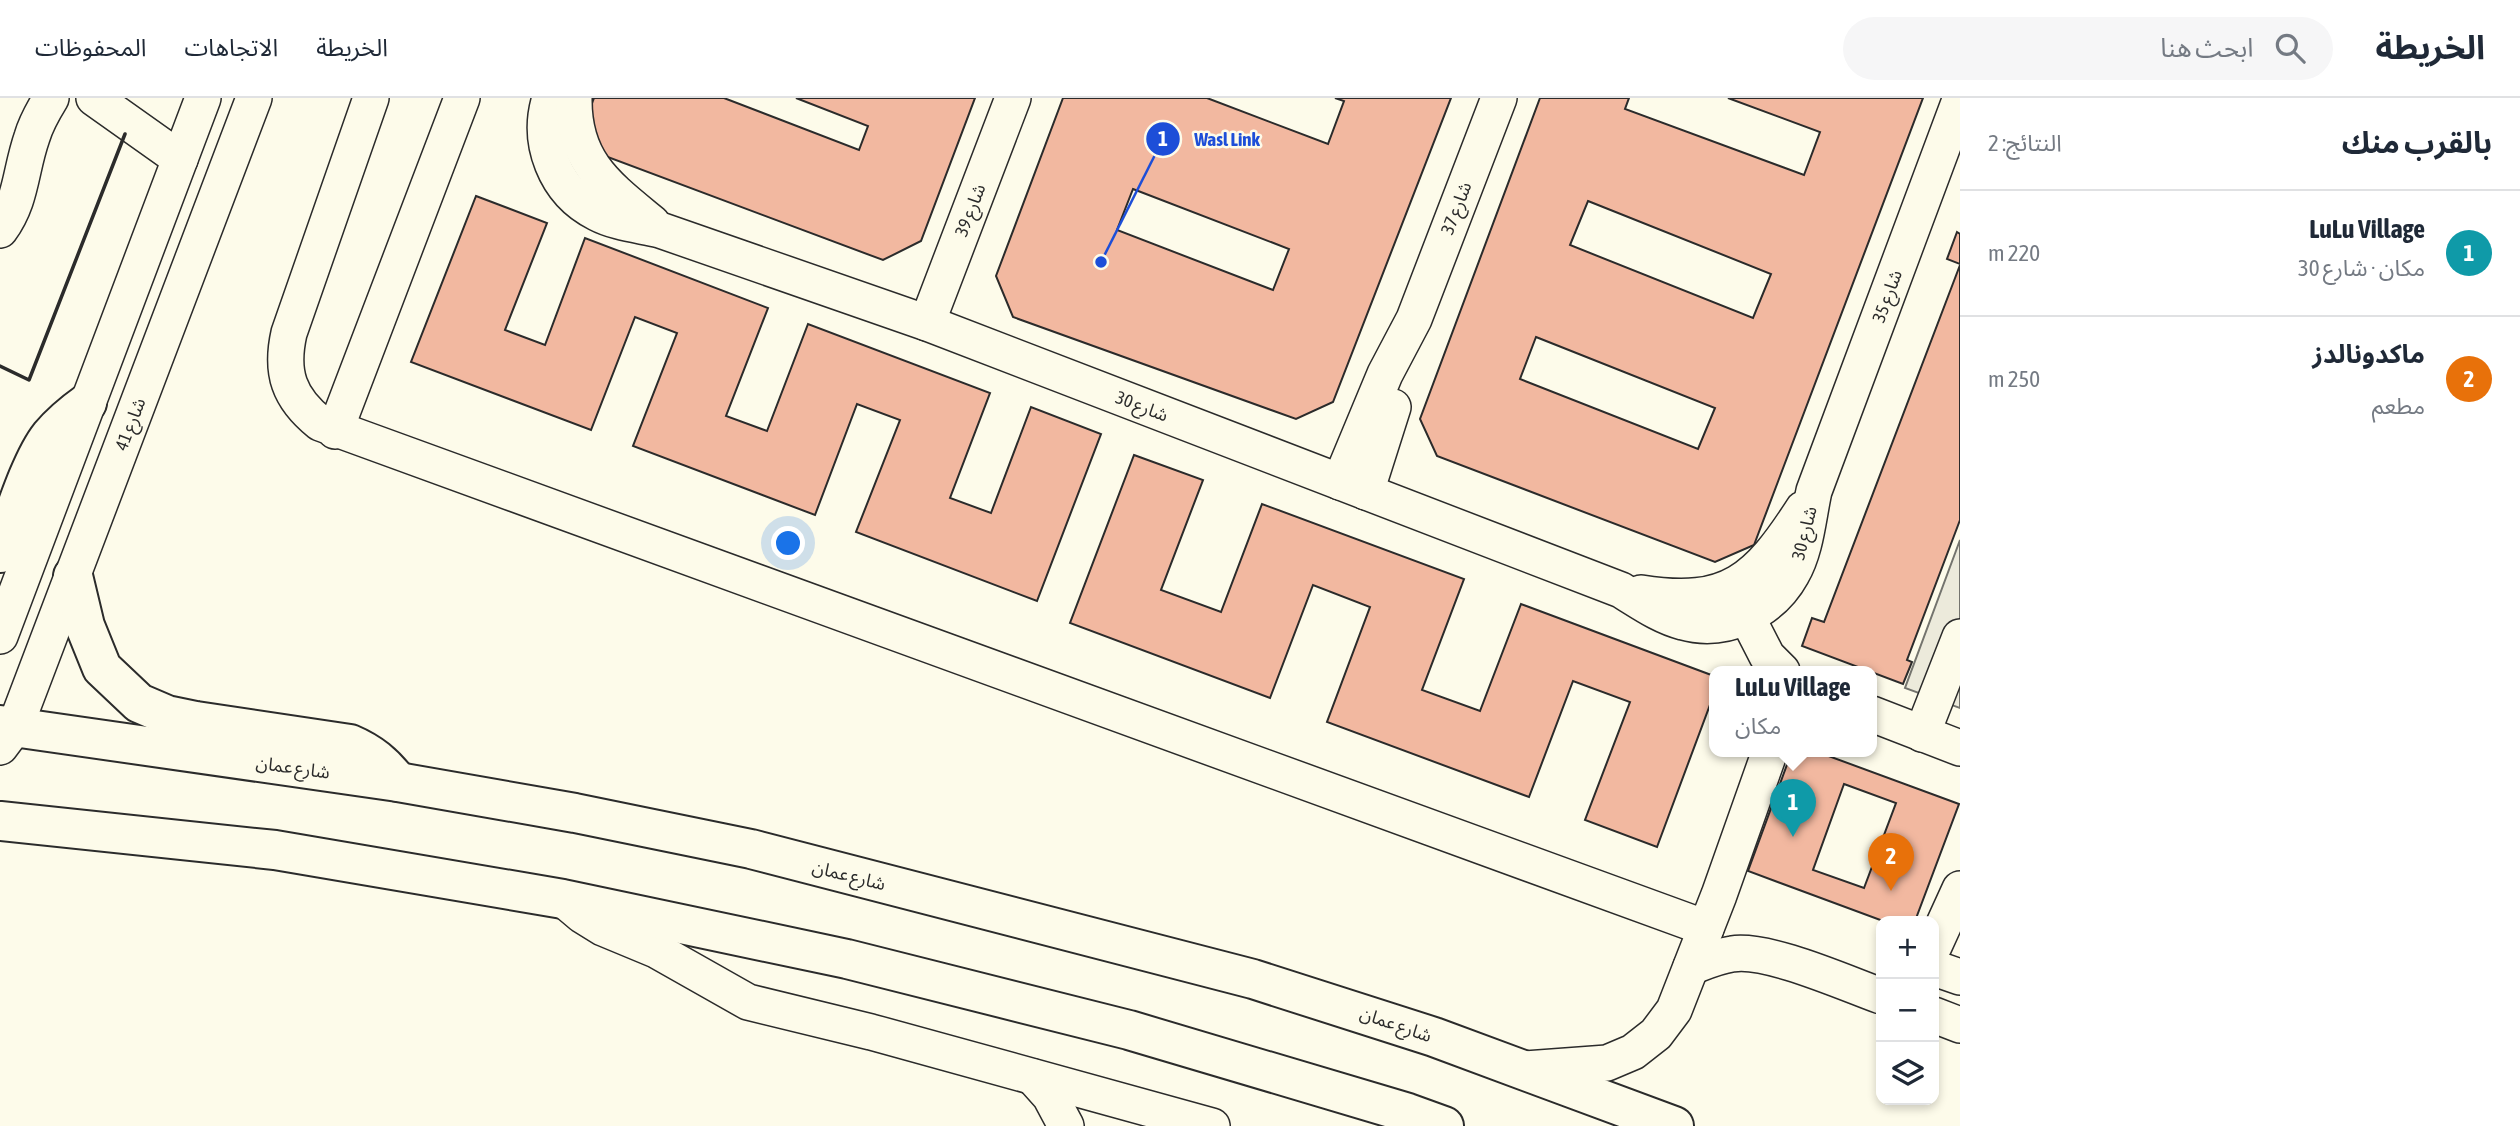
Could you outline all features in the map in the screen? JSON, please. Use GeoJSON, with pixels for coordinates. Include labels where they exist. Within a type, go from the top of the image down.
{"type":"FeatureCollection","features":[{"type":"Feature","properties":{"kind":"main road"},"geometry":{"type":"LineString","coordinates":[[0,553],[48,439],[66,419],[87,403]]}},
{"type":"Feature","properties":{"kind":"main road"},"geometry":{"type":"LineString","coordinates":[[73,576],[85,626],[102,668],[139,703],[167,715],[196,721],[350,744],[369,752],[385,765],[398,782]]}},
{"type":"Feature","properties":{"kind":"main road","name":"شارع عمان"},"geometry":{"type":"LineString","coordinates":[[5,733],[398,782],[575,813],[777,856],[1253,979],[1344,1006],[1524,1069],[1674,1126]]}},
{"type":"Feature","properties":{"kind":"main road"},"geometry":{"type":"LineString","coordinates":[[7,816],[275,850],[562,899],[847,959],[1115,1027],[1444,1126]]}},
{"type":"Feature","properties":{"kind":"street"},"geometry":{"type":"LineString","coordinates":[[0,230],[16,202],[31,139],[51,98]]}},
{"type":"Feature","properties":{"kind":"street"},"geometry":{"type":"LineString","coordinates":[[94,98],[185,148]]}},
{"type":"Feature","properties":{"kind":"street"},"geometry":{"type":"LineString","coordinates":[[136,98],[185,148]]}},
{"type":"Feature","properties":{"kind":"street"},"geometry":{"type":"LineString","coordinates":[[0,636],[203,98]]}},
{"type":"Feature","properties":{"kind":"street","name":"شارع 41"},"geometry":{"type":"LineString","coordinates":[[5,733],[73,576],[254,98]]}},
{"type":"Feature","properties":{"kind":"street"},"geometry":{"type":"LineString","coordinates":[[371,98],[285,350],[285,367],[296,399],[306,412],[320,423],[335,431],[1706,928]]}},
{"type":"Feature","properties":{"kind":"street"},"geometry":{"type":"LineString","coordinates":[[335,431],[462,98]]}},
{"type":"Feature","properties":{"kind":"street","name":"شارع 30"},"geometry":{"type":"LineString","coordinates":[[550,98],[546,110],[545,135],[549,159],[560,180],[576,199],[596,213],[660,230],[927,323],[1621,590],[1665,615],[1684,622],[1727,624],[1765,606],[1781,591],[1793,573],[1801,552],[1814,491]]}},
{"type":"Feature","properties":{"kind":"street","name":"شارع 30"},"geometry":{"type":"LineString","coordinates":[[574,98],[579,141],[591,165],[608,187],[660,230]]}},
{"type":"Feature","properties":{"kind":"street","name":"شارع 39"},"geometry":{"type":"LineString","coordinates":[[927,323],[1013,98]]}},
{"type":"Feature","properties":{"kind":"street","name":"شارع 37"},"geometry":{"type":"LineString","coordinates":[[1353,487],[1401,381],[1414,319],[1499,98]]}},
{"type":"Feature","properties":{"kind":"street","name":"شارع 35"},"geometry":{"type":"LineString","coordinates":[[1814,491],[1960,100]]}},
{"type":"Feature","properties":{"kind":"street","name":"شارع 30"},"geometry":{"type":"LineString","coordinates":[[1621,590],[1669,598],[1697,597],[1723,590],[1747,578],[1768,560],[1814,491]]}},
{"type":"Feature","properties":{"kind":"street"},"geometry":{"type":"LineString","coordinates":[[1746,617],[1767,656],[1777,666]]}},
{"type":"Feature","properties":{"kind":"street"},"geometry":{"type":"LineString","coordinates":[[1922,734],[1952,682],[1960,637]]}},
{"type":"Feature","properties":{"kind":"street"},"geometry":{"type":"LineString","coordinates":[[1877,716],[1960,748]]}},
{"type":"Feature","properties":{"kind":"street"},"geometry":{"type":"LineString","coordinates":[[1524,1069],[1607,1063],[1633,1052],[1656,1034],[1674,1010],[1719,895],[1768,757]]}},
{"type":"Feature","properties":{"kind":"street"},"geometry":{"type":"LineString","coordinates":[[1719,895],[1736,880],[1748,862],[1778,784],[1785,757]]}},
{"type":"Feature","properties":{"kind":"street"},"geometry":{"type":"LineString","coordinates":[[1939,935],[1960,889]]}},
{"type":"Feature","properties":{"kind":"street"},"geometry":{"type":"LineString","coordinates":[[562,899],[603,928],[656,950],[748,1002],[871,1032],[1186,1123]]}},
{"type":"Feature","properties":{"kind":"street"},"geometry":{"type":"LineString","coordinates":[[1691,967],[1732,954],[1753,953],[1874,988]]}},
{"type":"Feature","properties":{"kind":"street"},"geometry":{"type":"LineString","coordinates":[[1939,970],[1960,977]]}},
{"type":"Feature","properties":{"kind":"street"},"geometry":{"type":"LineString","coordinates":[[1939,1017],[1960,1025]]}},
{"type":"Feature","properties":{"kind":"street"},"geometry":{"type":"LineString","coordinates":[[1033,1077],[1050,1096],[1066,1126]]}},
{"type":"Feature","properties":{"kind":"shaded area"},"geometry":{"type":"Polygon","coordinates":[[[1960,540],[1960,708],[1905,688],[1960,540]]]}},
{"type":"Feature","properties":{"kind":"building"},"geometry":{"type":"Polygon","coordinates":[[[594,98],[724,98],[859,150],[868,126],[796,98],[975,98],[921,241],[883,260],[605,156],[587,117],[594,98]]]}},
{"type":"Feature","properties":{"kind":"building"},"geometry":{"type":"Polygon","coordinates":[[[1063,98],[1207,98],[1328,144],[1344,101],[1335,98],[1451,98],[1333,402],[1296,419],[1013,317],[996,276],[1063,98]],[[1133,189],[1117,230],[1273,290],[1289,249],[1133,189]]]}},
{"type":"Feature","properties":{"kind":"building"},"geometry":{"type":"Polygon","coordinates":[[[1540,98],[1629,98],[1625,109],[1804,175],[1820,132],[1728,98],[1923,98],[1754,545],[1715,562],[1437,456],[1420,419],[1540,98]],[[1588,201],[1570,245],[1753,318],[1771,274],[1588,201]],[[1536,337],[1520,379],[1698,449],[1715,408],[1536,337]]]}},
{"type":"Feature","properties":{"kind":"building"},"geometry":{"type":"Polygon","coordinates":[[[476,196],[547,223],[505,330],[545,345],[585,238],[768,308],[726,416],[767,431],[808,324],[990,393],[950,498],[991,513],[1031,407],[1101,434],[1037,601],[856,532],[900,420],[857,404],[815,515],[633,446],[677,333],[635,317],[591,430],[411,362],[476,196]]]}},
{"type":"Feature","properties":{"kind":"building"},"geometry":{"type":"Polygon","coordinates":[[[1957,232],[1960,234],[1960,264],[1947,259],[1957,232]]]}},
{"type":"Feature","properties":{"kind":"building"},"geometry":{"type":"Polygon","coordinates":[[[1960,265],[1960,520],[1907,660],[1912,662],[1903,684],[1877,674],[1877,666],[1855,666],[1802,646],[1812,618],[1824,622],[1960,265]]]}},
{"type":"Feature","properties":{"kind":"building"},"geometry":{"type":"Polygon","coordinates":[[[1134,455],[1203,480],[1161,590],[1221,612],[1262,504],[1464,579],[1422,690],[1480,711],[1521,604],[1709,674],[1709,707],[1657,847],[1585,820],[1630,702],[1573,681],[1529,797],[1327,722],[1370,607],[1313,585],[1270,698],[1070,623],[1134,455]]]}},
{"type":"Feature","properties":{"kind":"building"},"geometry":{"type":"Polygon","coordinates":[[[1790,757],[1831,757],[1959,804],[1917,916],[1876,916],[1876,918],[1748,871],[1790,757]],[[1844,784],[1813,870],[1864,888],[1896,803],[1844,784]]]}},
{"type":"Feature","properties":{"kind":"wall"},"geometry":{"type":"LineString","coordinates":[[0,366],[29,380],[125,134]]}},
{"type":"Feature","properties":{"kind":"place","name":"Wasl Link"},"geometry":{"type":"Point","coordinates":[1101,262]}},
{"type":"Feature","properties":{"kind":"place","name":"LuLu Village"},"geometry":{"type":"Point","coordinates":[1793,837]}},
{"type":"Feature","properties":{"kind":"place","name":"ماكدونالدز"},"geometry":{"type":"Point","coordinates":[1891,891]}}]}
